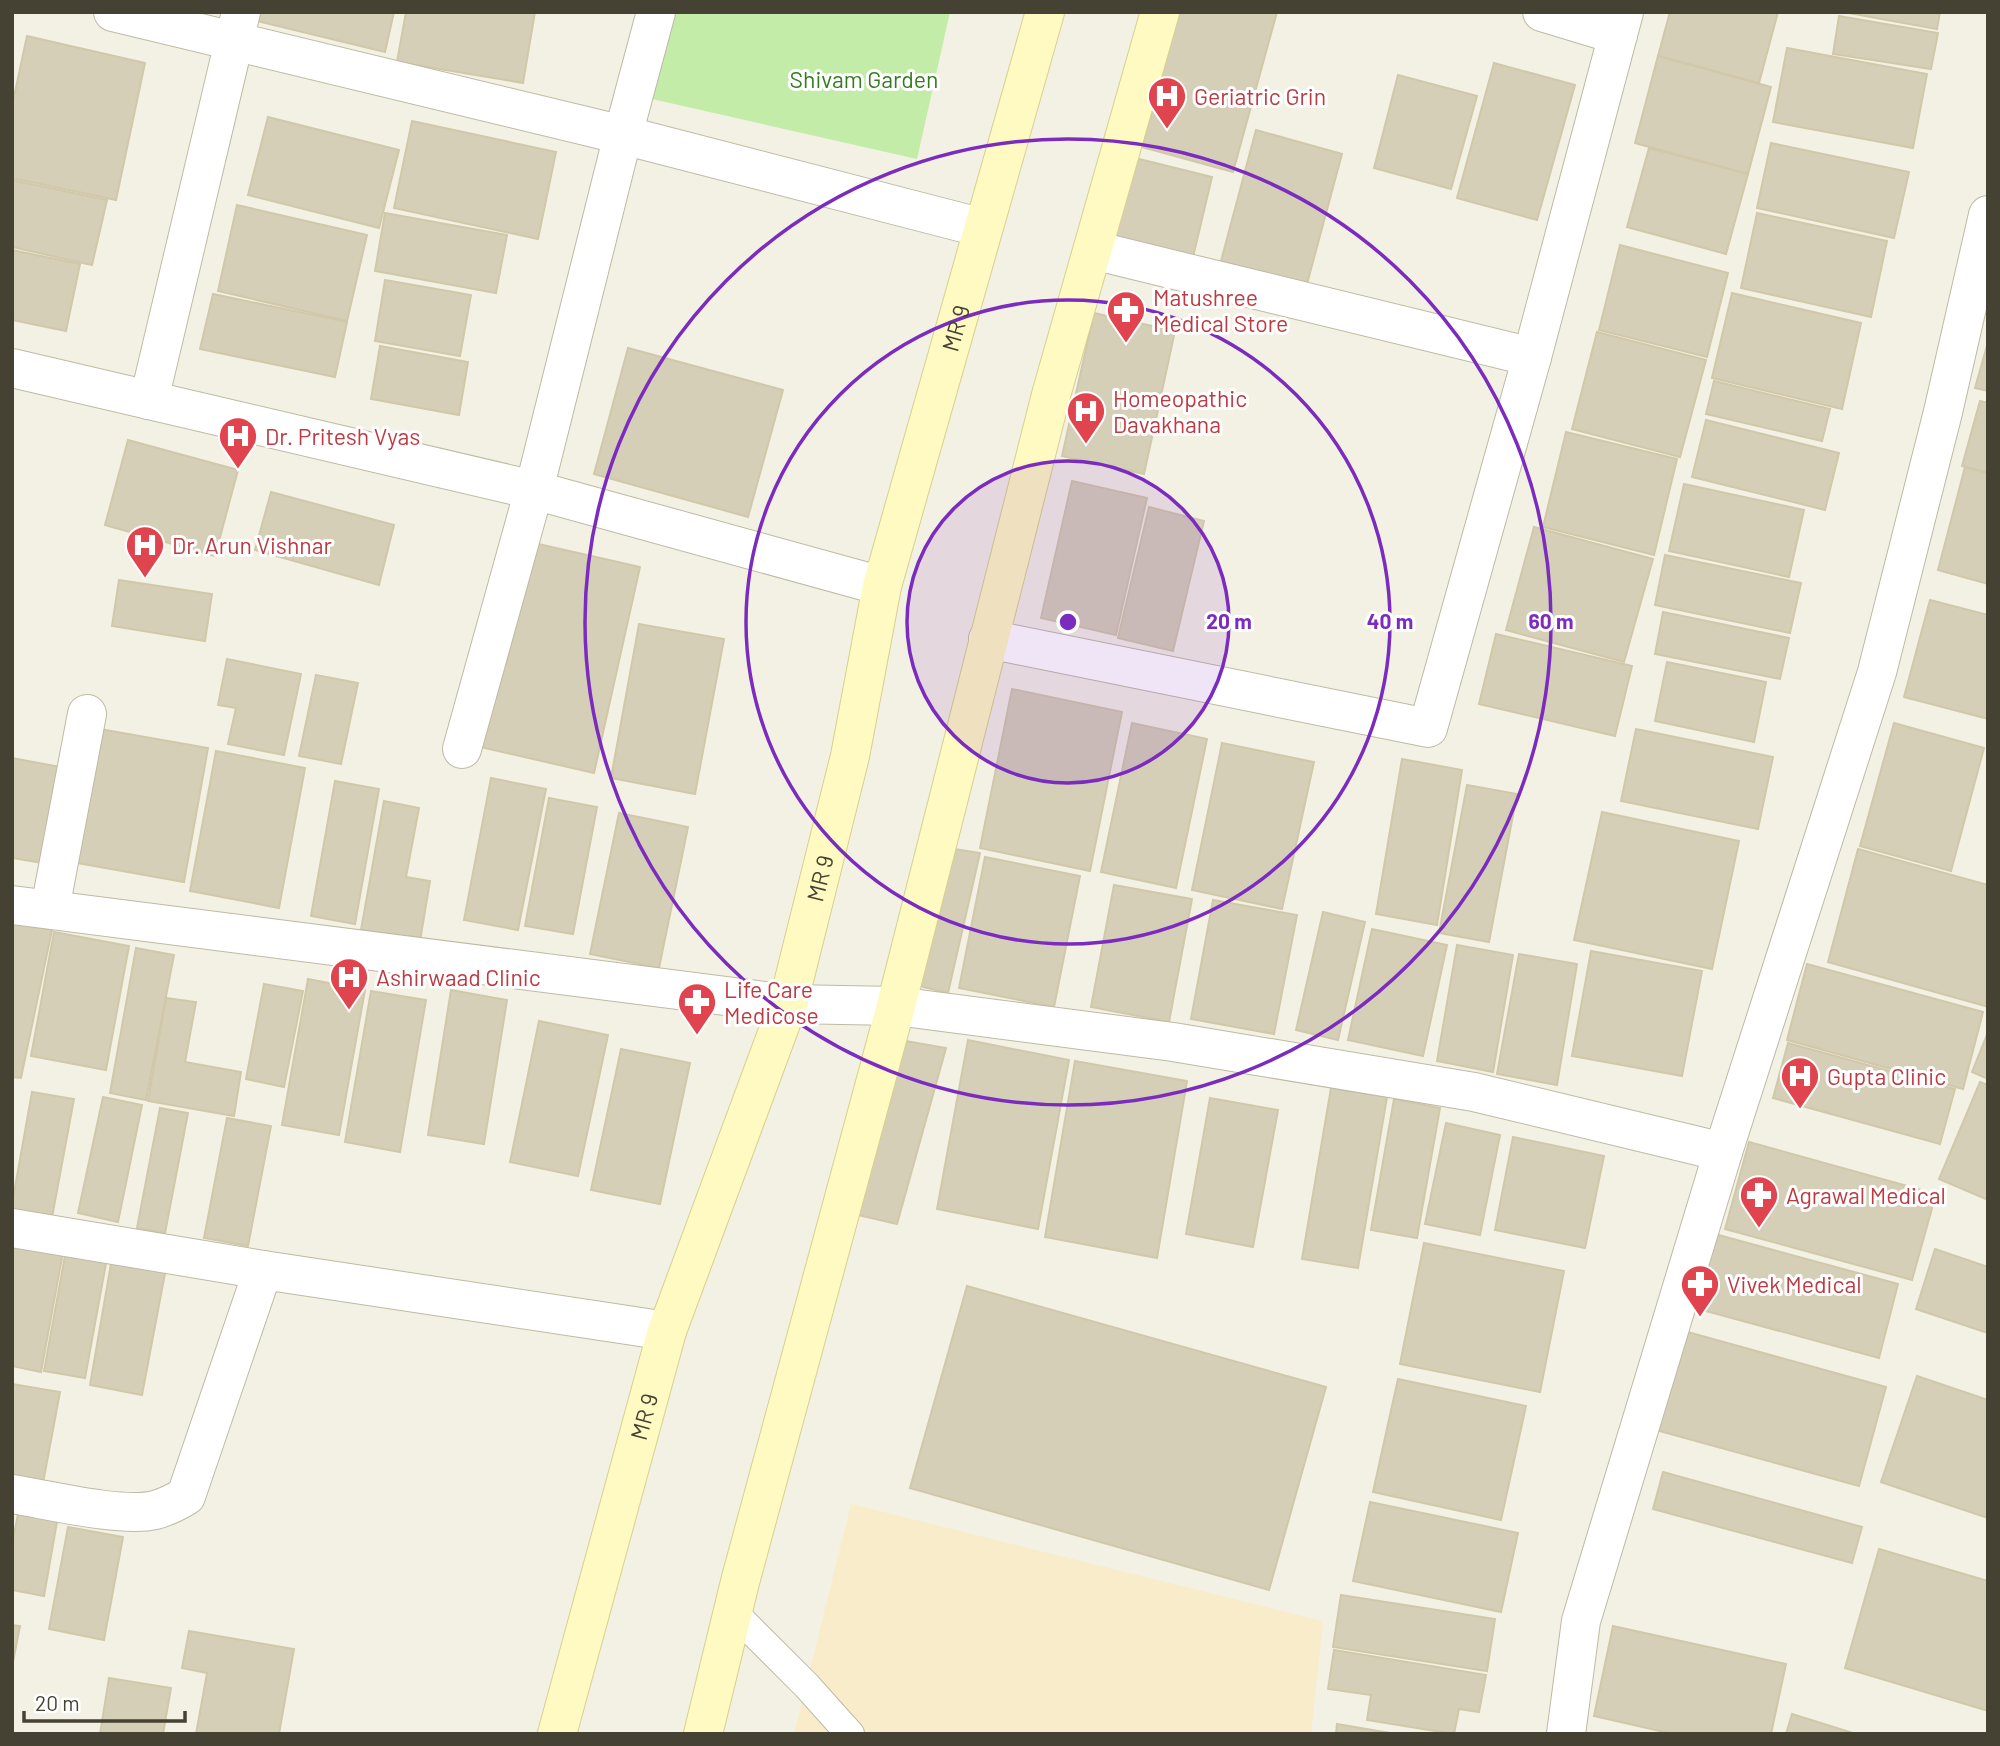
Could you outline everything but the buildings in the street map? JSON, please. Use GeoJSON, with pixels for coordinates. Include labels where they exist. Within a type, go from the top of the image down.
{"type":"FeatureCollection","features":[{"type":"Feature","properties":{"kind":"main road","name":"MR 9"},"geometry":{"type":"LineString","coordinates":[[557,1734],[667,1331],[788,1004],[850,756],[882,586],[1045,12]]}},
{"type":"Feature","properties":{"kind":"main road"},"geometry":{"type":"LineString","coordinates":[[703,1734],[733,1612],[896,1006],[1051,395],[1160,12]]}},
{"type":"Feature","properties":{"kind":"street"},"geometry":{"type":"LineString","coordinates":[[113,12],[237,27],[623,135],[983,228]]}},
{"type":"Feature","properties":{"kind":"street"},"geometry":{"type":"LineString","coordinates":[[462,749],[534,490],[656,12]]}},
{"type":"Feature","properties":{"kind":"street"},"geometry":{"type":"LineString","coordinates":[[988,639],[1428,728],[1532,357],[1621,24],[1542,12]]}},
{"type":"Feature","properties":{"kind":"street"},"geometry":{"type":"LineString","coordinates":[[149,400],[237,27]]}},
{"type":"Feature","properties":{"kind":"street"},"geometry":{"type":"LineString","coordinates":[[1566,1734],[1581,1621],[1723,1152],[1877,672],[1943,412],[1988,215]]}},
{"type":"Feature","properties":{"kind":"street"},"geometry":{"type":"LineString","coordinates":[[1093,250],[1532,357]]}},
{"type":"Feature","properties":{"kind":"street"},"geometry":{"type":"LineString","coordinates":[[12,368],[534,490],[882,586]]}},
{"type":"Feature","properties":{"kind":"street"},"geometry":{"type":"LineString","coordinates":[[50,909],[87,714]]}},
{"type":"Feature","properties":{"kind":"street"},"geometry":{"type":"LineString","coordinates":[[12,905],[788,1004],[896,1006],[1173,1042],[1474,1092],[1723,1152]]}},
{"type":"Feature","properties":{"kind":"street"},"geometry":{"type":"LineString","coordinates":[[12,1228],[263,1270],[667,1331]]}},
{"type":"Feature","properties":{"kind":"street"},"geometry":{"type":"LineString","coordinates":[[12,1494],[129,1512],[154,1510],[173,1504],[186,1496],[263,1270]]}},
{"type":"Feature","properties":{"kind":"lane"},"geometry":{"type":"LineString","coordinates":[[733,1612],[807,1686],[850,1734]]}},
{"type":"Feature","properties":{"kind":"shaded area"},"geometry":{"type":"Polygon","coordinates":[[[851,1504],[1323,1621],[1311,1734],[794,1734],[851,1504]]]}},
{"type":"Feature","properties":{"kind":"green space","name":"Shivam Garden"},"geometry":{"type":"Polygon","coordinates":[[[672,12],[950,12],[917,159],[652,99],[672,12]]]}},
{"type":"Feature","properties":{"kind":"place","name":"Geriatric Grin"},"geometry":{"type":"Point","coordinates":[1167,130]}},
{"type":"Feature","properties":{"kind":"place","name":"Matushree Medical Store"},"geometry":{"type":"Point","coordinates":[1126,344]}},
{"type":"Feature","properties":{"kind":"place","name":"Homeopathic Davakhana"},"geometry":{"type":"Point","coordinates":[1086,445]}},
{"type":"Feature","properties":{"kind":"place","name":"Dr. Pritesh Vyas"},"geometry":{"type":"Point","coordinates":[238,470]}},
{"type":"Feature","properties":{"kind":"place","name":"Dr. Arun Vishnar"},"geometry":{"type":"Point","coordinates":[145,579]}},
{"type":"Feature","properties":{"kind":"place","name":"Ashirwaad Clinic"},"geometry":{"type":"Point","coordinates":[349,1011]}},
{"type":"Feature","properties":{"kind":"place","name":"Life Care Medicose"},"geometry":{"type":"Point","coordinates":[697,1036]}},
{"type":"Feature","properties":{"kind":"place","name":"Gupta Clinic"},"geometry":{"type":"Point","coordinates":[1800,1110]}},
{"type":"Feature","properties":{"kind":"place","name":"Agrawal Medical"},"geometry":{"type":"Point","coordinates":[1759,1229]}},
{"type":"Feature","properties":{"kind":"place","name":"Vivek Medical"},"geometry":{"type":"Point","coordinates":[1700,1318]}}]}
